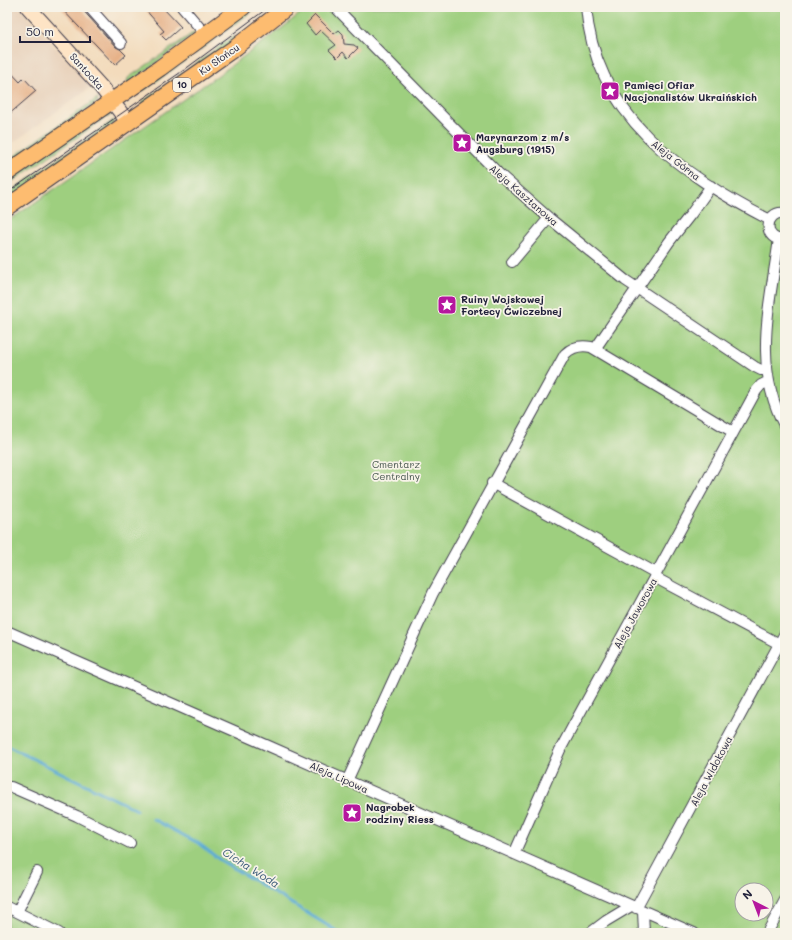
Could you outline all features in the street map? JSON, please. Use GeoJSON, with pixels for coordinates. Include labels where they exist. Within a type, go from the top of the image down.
{"type":"FeatureCollection","features":[{"type":"Feature","properties":{"kind":"main road"},"geometry":{"type":"LineString","coordinates":[[7,173],[206,35],[243,7]]}},
{"type":"Feature","properties":{"kind":"main road","name":"Ku Słońcu"},"geometry":{"type":"LineString","coordinates":[[7,207],[236,47],[287,7]]}},
{"type":"Feature","properties":{"kind":"street","name":"Santocka"},"geometry":{"type":"LineString","coordinates":[[28,7],[112,100]]}},
{"type":"Feature","properties":{"kind":"street"},"geometry":{"type":"LineString","coordinates":[[89,7],[121,43]]}},
{"type":"Feature","properties":{"kind":"street"},"geometry":{"type":"LineString","coordinates":[[182,7],[206,35]]}},
{"type":"Feature","properties":{"kind":"street","name":"Aleja Kasztanowa"},"geometry":{"type":"LineString","coordinates":[[335,7],[493,168],[549,218],[625,280],[754,367],[761,370],[767,370]]}},
{"type":"Feature","properties":{"kind":"street","name":"Aleja Górna"},"geometry":{"type":"LineString","coordinates":[[586,7],[591,39],[597,59],[610,87],[620,104],[635,124],[662,151],[711,186],[736,202],[770,220]]}},
{"type":"Feature","properties":{"kind":"street"},"geometry":{"type":"LineString","coordinates":[[112,100],[128,122]]}},
{"type":"Feature","properties":{"kind":"street"},"geometry":{"type":"LineString","coordinates":[[595,349],[668,242],[711,186]]}},
{"type":"Feature","properties":{"kind":"street"},"geometry":{"type":"LineString","coordinates":[[785,213],[776,214],[770,220],[768,226],[773,236],[782,239],[767,327],[766,348],[769,381],[777,409],[785,428]]}},
{"type":"Feature","properties":{"kind":"street"},"geometry":{"type":"LineString","coordinates":[[512,262],[549,218]]}},
{"type":"Feature","properties":{"kind":"street"},"geometry":{"type":"LineString","coordinates":[[347,781],[432,593],[565,354],[578,346],[595,349],[733,432]]}},
{"type":"Feature","properties":{"kind":"street","name":"Aleja Jaworowa"},"geometry":{"type":"LineString","coordinates":[[514,854],[560,750],[756,391],[760,385],[769,381]]}},
{"type":"Feature","properties":{"kind":"street"},"geometry":{"type":"LineString","coordinates":[[492,483],[782,645]]}},
{"type":"Feature","properties":{"kind":"street","name":"Aleja Lipowa"},"geometry":{"type":"LineString","coordinates":[[7,631],[694,933]]}},
{"type":"Feature","properties":{"kind":"street","name":"Aleja Widokowa"},"geometry":{"type":"LineString","coordinates":[[590,933],[637,908],[782,645],[785,633]]}},
{"type":"Feature","properties":{"kind":"street"},"geometry":{"type":"LineString","coordinates":[[7,787],[11,787],[77,816],[130,842]]}},
{"type":"Feature","properties":{"kind":"street"},"geometry":{"type":"LineString","coordinates":[[17,912],[37,872]]}},
{"type":"Feature","properties":{"kind":"street"},"geometry":{"type":"LineString","coordinates":[[767,933],[785,900]]}},
{"type":"Feature","properties":{"kind":"street"},"geometry":{"type":"LineString","coordinates":[[7,907],[59,933]]}},
{"type":"Feature","properties":{"kind":"street"},"geometry":{"type":"LineString","coordinates":[[637,908],[644,933]]}},
{"type":"Feature","properties":{"kind":"shaded area"},"geometry":{"type":"Polygon","coordinates":[[[12,7],[19,7],[91,87],[7,147],[7,11],[12,7]]]}},
{"type":"Feature","properties":{"kind":"green space"},"geometry":{"type":"Polygon","coordinates":[[[249,7],[258,7],[137,95],[134,91],[249,7]]]}},
{"type":"Feature","properties":{"kind":"green space","name":"Cmentarz Centralny"},"geometry":{"type":"Polygon","coordinates":[[[308,7],[785,7],[785,933],[7,933],[7,222],[217,76],[281,29],[308,7]]]}},
{"type":"Feature","properties":{"kind":"green space"},"geometry":{"type":"Polygon","coordinates":[[[197,30],[196,33],[128,84],[128,78],[197,30]]]}},
{"type":"Feature","properties":{"kind":"green space"},"geometry":{"type":"Polygon","coordinates":[[[234,36],[236,40],[144,106],[142,102],[234,36]]]}},
{"type":"Feature","properties":{"kind":"green space"},"geometry":{"type":"Polygon","coordinates":[[[98,98],[97,102],[7,168],[7,161],[98,98]]]}},
{"type":"Feature","properties":{"kind":"green space"},"geometry":{"type":"Polygon","coordinates":[[[106,112],[111,114],[7,185],[7,178],[106,112]]]}},
{"type":"Feature","properties":{"kind":"green space"},"geometry":{"type":"Polygon","coordinates":[[[114,120],[114,124],[7,201],[7,194],[114,120]]]}},
{"type":"Feature","properties":{"kind":"building"},"geometry":{"type":"Polygon","coordinates":[[[60,7],[80,7],[116,47],[126,55],[115,65],[60,7]]]}},
{"type":"Feature","properties":{"kind":"building"},"geometry":{"type":"Polygon","coordinates":[[[143,7],[162,7],[181,27],[166,40],[160,34],[164,31],[143,7]]]}},
{"type":"Feature","properties":{"kind":"building"},"geometry":{"type":"Polygon","coordinates":[[[315,15],[334,34],[339,30],[343,34],[344,44],[354,45],[358,48],[348,58],[343,52],[337,58],[329,50],[336,45],[320,30],[315,35],[306,24],[315,15]]]}},
{"type":"Feature","properties":{"kind":"building"},"geometry":{"type":"Polygon","coordinates":[[[7,68],[20,82],[24,78],[36,91],[7,116],[7,68]]]}},
{"type":"Feature","properties":{"kind":"waterway","name":"Cicha Woda"},"geometry":{"type":"LineString","coordinates":[[7,746],[137,810]]}},
{"type":"Feature","properties":{"kind":"waterway","name":"Cicha Woda"},"geometry":{"type":"LineString","coordinates":[[153,819],[198,843],[220,860],[340,933]]}},
{"type":"Feature","properties":{"kind":"tram line"},"geometry":{"type":"LineString","coordinates":[[7,193],[184,70],[269,7]]}},
{"type":"Feature","properties":{"kind":"place","name":"Pamięci Ofiar Nacjonalistów Ukraińskich"},"geometry":{"type":"Point","coordinates":[610,91]}},
{"type":"Feature","properties":{"kind":"place","name":"Marynarzom z m/s Augsburg (1915)"},"geometry":{"type":"Point","coordinates":[462,143]}},
{"type":"Feature","properties":{"kind":"place","name":"Ruiny Wojskowej Fortecy Ćwiczebnej"},"geometry":{"type":"Point","coordinates":[447,305]}},
{"type":"Feature","properties":{"kind":"place","name":"Nagrobek rodziny Riess"},"geometry":{"type":"Point","coordinates":[352,813]}}]}
